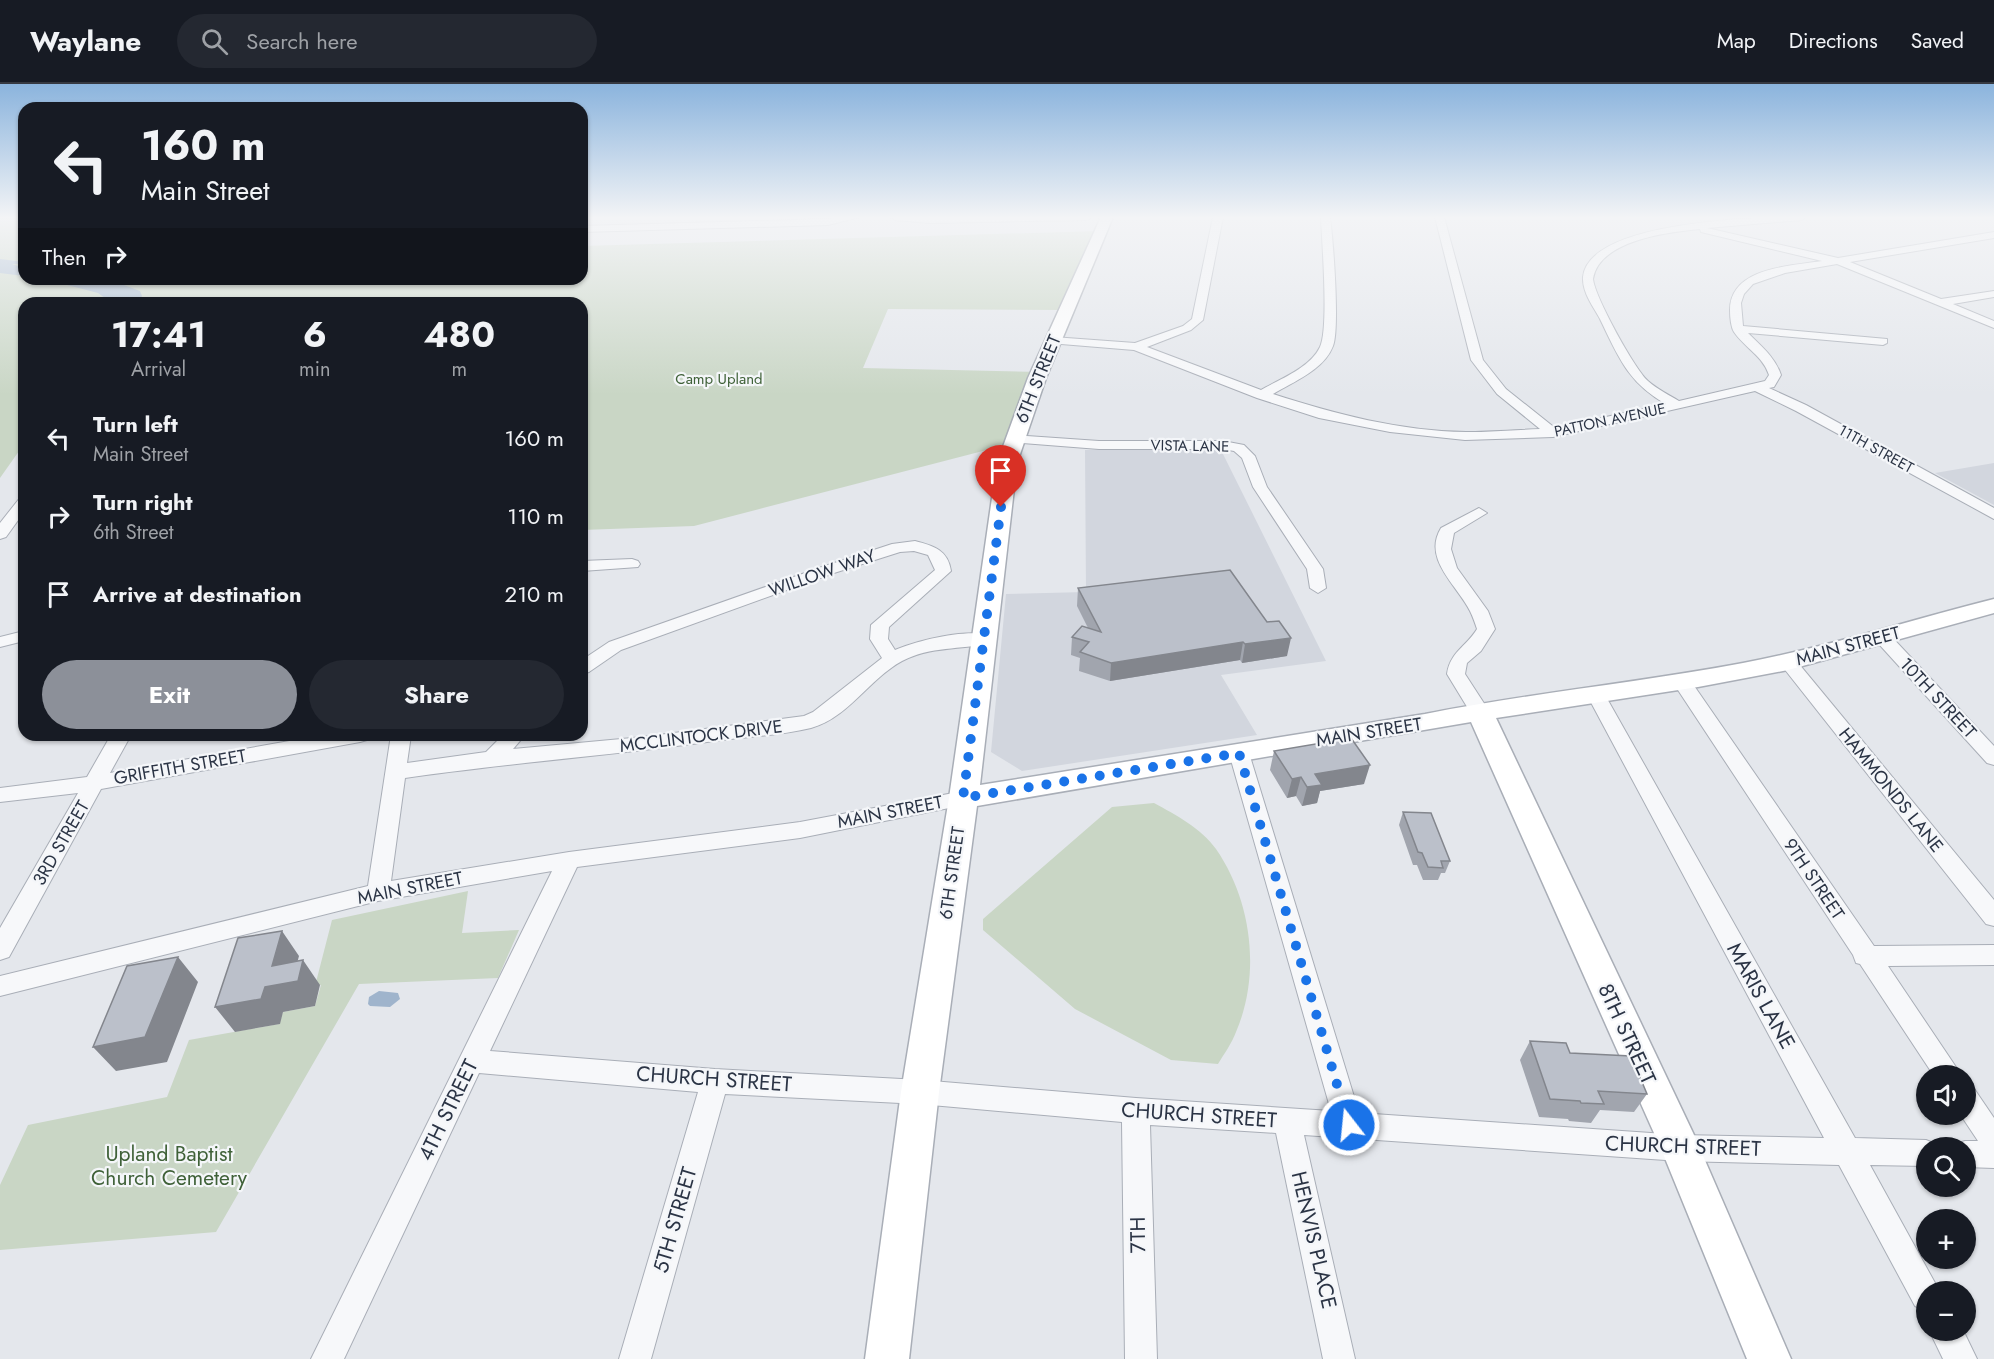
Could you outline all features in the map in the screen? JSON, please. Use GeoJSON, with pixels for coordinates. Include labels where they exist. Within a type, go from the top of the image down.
{"type":"FeatureCollection","features":[{"type":"Feature","properties":{"kind":"street","name":"6TH STREET"},"geometry":{"type":"LineString","coordinates":[[887,1359],[920,1092],[963,798],[1007,463],[1014,439],[1078,276]]}},
{"type":"Feature","properties":{"kind":"street"},"geometry":{"type":"LineString","coordinates":[[1136,347],[1187,328],[1197,320],[1206,276]]}},
{"type":"Feature","properties":{"kind":"street"},"geometry":{"type":"LineString","coordinates":[[1262,395],[1302,372],[1317,360],[1327,346],[1330,327],[1328,276]]}},
{"type":"Feature","properties":{"kind":"street"},"geometry":{"type":"LineString","coordinates":[[1455,276],[1477,360],[1485,374],[1503,393],[1553,433]]}},
{"type":"Feature","properties":{"kind":"street"},"geometry":{"type":"LineString","coordinates":[[1589,276],[1589,290],[1634,371],[1649,388],[1678,405]]}},
{"type":"Feature","properties":{"kind":"street"},"geometry":{"type":"LineString","coordinates":[[1756,387],[1770,384],[1774,375],[1773,366],[1738,329],[1734,301],[1743,287],[1760,276]]}},
{"type":"Feature","properties":{"kind":"street"},"geometry":{"type":"LineString","coordinates":[[1876,276],[1994,325]]}},
{"type":"Feature","properties":{"kind":"street"},"geometry":{"type":"LineString","coordinates":[[1940,303],[1994,294]]}},
{"type":"Feature","properties":{"kind":"street"},"geometry":{"type":"LineString","coordinates":[[1738,329],[1883,341]]}},
{"type":"Feature","properties":{"kind":"street","name":"PATTON AVENUE"},"geometry":{"type":"LineString","coordinates":[[1053,341],[1136,347],[1262,395],[1324,415],[1390,428],[1465,436],[1553,433],[1756,387]]}},
{"type":"Feature","properties":{"kind":"street","name":"11TH STREET"},"geometry":{"type":"LineString","coordinates":[[1756,387],[1801,408],[1994,514]]}},
{"type":"Feature","properties":{"kind":"street","name":"VISTA LANE"},"geometry":{"type":"LineString","coordinates":[[1014,439],[1099,445],[1223,445],[1239,448],[1248,456],[1260,487],[1315,569],[1318,588]]}},
{"type":"Feature","properties":{"kind":"street"},"geometry":{"type":"LineString","coordinates":[[0,534],[18,510]]}},
{"type":"Feature","properties":{"kind":"street"},"geometry":{"type":"LineString","coordinates":[[1479,513],[1447,531],[1443,549],[1449,568],[1479,611],[1486,629],[1475,647],[1458,661],[1456,674],[1479,711]]}},
{"type":"Feature","properties":{"kind":"street","name":"WILLOW WAY"},"geometry":{"type":"LineString","coordinates":[[588,664],[615,646],[817,573],[898,547],[915,546],[934,552],[942,564],[943,571],[880,626],[879,639],[892,659]]}},
{"type":"Feature","properties":{"kind":"street"},"geometry":{"type":"LineString","coordinates":[[588,566],[632,564]]}},
{"type":"Feature","properties":{"kind":"street","name":"MAIN STREET"},"geometry":{"type":"LineString","coordinates":[[0,986],[378,892],[568,860],[800,830],[963,798],[1425,723],[1479,711],[1596,695],[1788,663],[1994,606]]}},
{"type":"Feature","properties":{"kind":"street"},"geometry":{"type":"LineString","coordinates":[[0,642],[18,638]]}},
{"type":"Feature","properties":{"kind":"street","name":"10TH STREET"},"geometry":{"type":"LineString","coordinates":[[1883,638],[1994,758]]}},
{"type":"Feature","properties":{"kind":"street","name":"MCCLINTOCK DRIVE"},"geometry":{"type":"LineString","coordinates":[[395,772],[492,758],[624,746],[808,722],[825,713],[892,659],[916,647],[984,639]]}},
{"type":"Feature","properties":{"kind":"street","name":"HAMMONDS LANE"},"geometry":{"type":"LineString","coordinates":[[1788,663],[1994,917]]}},
{"type":"Feature","properties":{"kind":"street","name":"9TH STREET"},"geometry":{"type":"LineString","coordinates":[[1681,681],[1865,956],[1941,1065]]}},
{"type":"Feature","properties":{"kind":"street","name":"MARIS LANE"},"geometry":{"type":"LineString","coordinates":[[1596,695],[1918,1281]]}},
{"type":"Feature","properties":{"kind":"street","name":"8TH STREET"},"geometry":{"type":"LineString","coordinates":[[1479,711],[1680,1148],[1769,1359]]}},
{"type":"Feature","properties":{"kind":"street","name":"3RD STREET"},"geometry":{"type":"LineString","coordinates":[[0,950],[118,741]]}},
{"type":"Feature","properties":{"kind":"street","name":"GRIFFITH STREET"},"geometry":{"type":"LineString","coordinates":[[0,795],[96,783],[327,741]]}},
{"type":"Feature","properties":{"kind":"street"},"geometry":{"type":"LineString","coordinates":[[378,892],[400,741]]}},
{"type":"Feature","properties":{"kind":"street"},"geometry":{"type":"LineString","coordinates":[[492,758],[509,741]]}},
{"type":"Feature","properties":{"kind":"street"},"geometry":{"type":"LineString","coordinates":[[1239,753],[1349,1125]]}},
{"type":"Feature","properties":{"kind":"street","name":"4TH STREET"},"geometry":{"type":"LineString","coordinates":[[327,1359],[568,860]]}},
{"type":"Feature","properties":{"kind":"street"},"geometry":{"type":"LineString","coordinates":[[1865,956],[1994,955]]}},
{"type":"Feature","properties":{"kind":"street","name":"CHURCH STREET"},"geometry":{"type":"LineString","coordinates":[[472,1060],[715,1081],[920,1092],[1136,1111],[1680,1148],[1916,1153]]}},
{"type":"Feature","properties":{"kind":"street","name":"5TH STREET"},"geometry":{"type":"LineString","coordinates":[[635,1359],[715,1081]]}},
{"type":"Feature","properties":{"kind":"street","name":"7TH"},"geometry":{"type":"LineString","coordinates":[[1136,1111],[1141,1359]]}},
{"type":"Feature","properties":{"kind":"street"},"geometry":{"type":"LineString","coordinates":[[1976,1115],[1994,1141]]}},
{"type":"Feature","properties":{"kind":"street","name":"HENVIS PLACE"},"geometry":{"type":"LineString","coordinates":[[1287,1121],[1339,1359]]}},
{"type":"Feature","properties":{"kind":"street"},"geometry":{"type":"LineString","coordinates":[[1976,1154],[1994,1155]]}},
{"type":"Feature","properties":{"kind":"street"},"geometry":{"type":"LineString","coordinates":[[1951,1341],[1961,1359]]}},
{"type":"Feature","properties":{"kind":"shaded area"},"geometry":{"type":"Polygon","coordinates":[[[1085,450],[1221,450],[1326,661],[1221,675],[1257,735],[1022,771],[991,752],[1006,594],[1086,592],[1085,450]]]}},
{"type":"Feature","properties":{"kind":"shaded area"},"geometry":{"type":"Polygon","coordinates":[[[1994,463],[1994,505],[1935,473],[1994,463]]]}},
{"type":"Feature","properties":{"kind":"green space","name":"Camp Upland"},"geometry":{"type":"Polygon","coordinates":[[[0,276],[18,276],[18,285],[588,285],[588,276],[1080,276],[1066,310],[888,309],[863,368],[1041,372],[1006,445],[694,526],[588,530],[588,297],[18,297],[18,452],[0,478],[0,276]]]}},
{"type":"Feature","properties":{"kind":"green space"},"geometry":{"type":"Polygon","coordinates":[[[1154,803],[1188,823],[1210,841],[1228,869],[1245,914],[1250,962],[1244,1010],[1236,1032],[1218,1064],[1171,1060],[1075,1009],[983,930],[983,919],[1112,807],[1154,803]]]}},
{"type":"Feature","properties":{"kind":"green space","name":"Upland Baptist Church Cemetery"},"geometry":{"type":"Polygon","coordinates":[[[468,891],[462,933],[519,930],[498,978],[359,984],[216,1232],[0,1250],[0,1185],[28,1125],[167,1097],[189,1040],[279,1024],[283,1012],[315,1006],[321,985],[315,986],[332,920],[468,891]]]}},
{"type":"Feature","properties":{"kind":"water"},"geometry":{"type":"Polygon","coordinates":[[[67,285],[124,285],[140,291],[142,296],[104,297],[98,293],[67,285]]]}},
{"type":"Feature","properties":{"kind":"water"},"geometry":{"type":"Polygon","coordinates":[[[379,991],[398,993],[400,999],[390,1007],[370,1006],[369,997],[379,991]]]}},
{"type":"Feature","properties":{"kind":"building"},"geometry":{"type":"Polygon","coordinates":[[[1230,570],[1267,622],[1279,621],[1291,638],[1245,644],[1243,642],[1111,663],[1080,652],[1089,642],[1072,637],[1082,626],[1101,632],[1078,588],[1230,570]]]}},
{"type":"Feature","properties":{"kind":"building"},"geometry":{"type":"Polygon","coordinates":[[[1351,738],[1370,765],[1315,774],[1322,785],[1307,787],[1301,777],[1292,779],[1274,751],[1351,738]]]}},
{"type":"Feature","properties":{"kind":"building"},"geometry":{"type":"Polygon","coordinates":[[[1403,812],[1431,813],[1450,861],[1441,861],[1443,868],[1428,867],[1422,853],[1418,852],[1403,812]]]}},
{"type":"Feature","properties":{"kind":"building"},"geometry":{"type":"Polygon","coordinates":[[[282,931],[272,966],[303,960],[298,981],[265,987],[261,999],[215,1007],[238,938],[282,931]]]}},
{"type":"Feature","properties":{"kind":"building"},"geometry":{"type":"Polygon","coordinates":[[[178,957],[145,1037],[93,1047],[127,966],[178,957]]]}},
{"type":"Feature","properties":{"kind":"building"},"geometry":{"type":"Polygon","coordinates":[[[1530,1041],[1566,1043],[1570,1053],[1631,1056],[1647,1094],[1598,1091],[1604,1104],[1550,1099],[1530,1041]]]}},
{"type":"Feature","properties":{"kind":"route"},"geometry":{"type":"LineString","coordinates":[[1001,507],[963,798],[1239,753],[1349,1125]]}}]}
